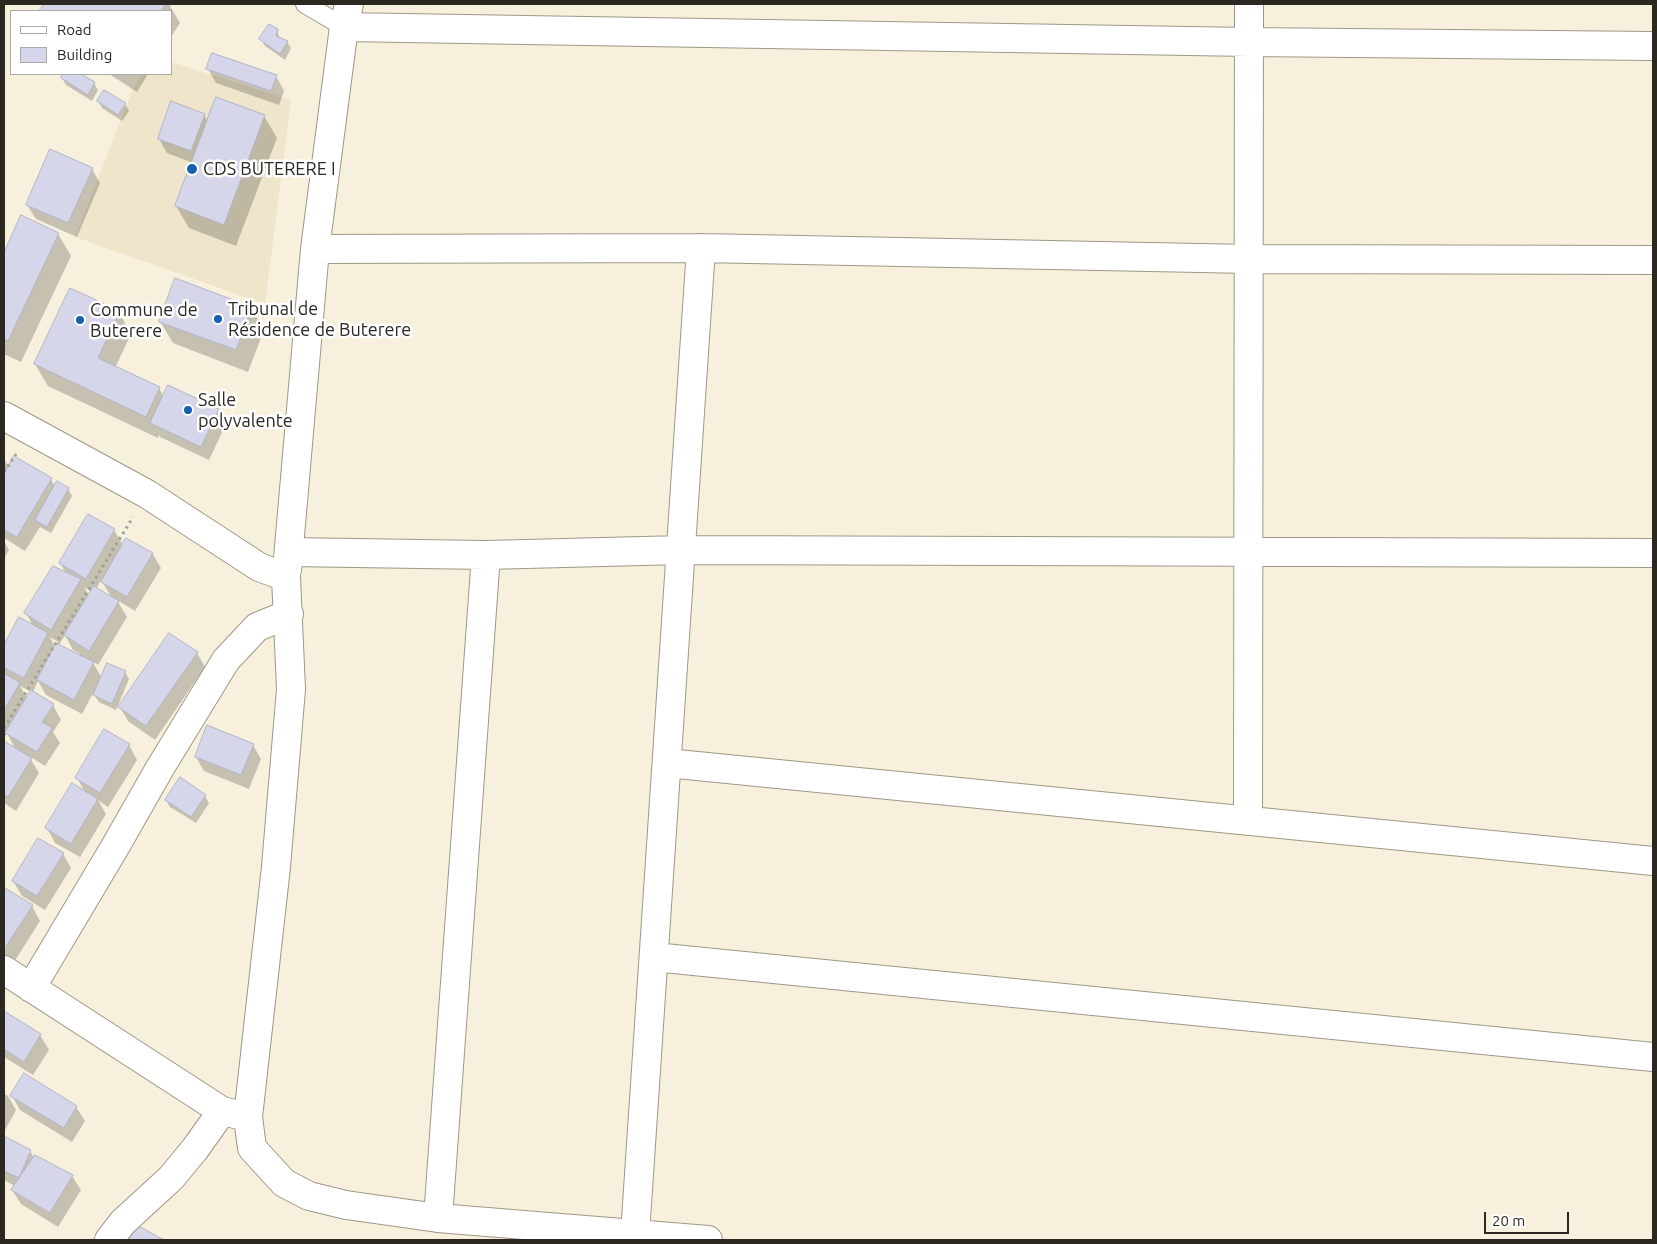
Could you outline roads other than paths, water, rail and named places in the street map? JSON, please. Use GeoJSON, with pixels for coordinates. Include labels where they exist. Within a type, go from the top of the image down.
{"type":"FeatureCollection","features":[{"type":"Feature","properties":{"kind":"street"},"geometry":{"type":"LineString","coordinates":[[1248,820],[1249,4]]}},
{"type":"Feature","properties":{"kind":"street"},"geometry":{"type":"LineString","coordinates":[[708,1240],[438,1218],[346,1204],[309,1196],[284,1183],[252,1148],[248,1118],[276,867],[290,699],[288,565],[315,248],[346,16],[1249,42],[1653,46]]}},
{"type":"Feature","properties":{"kind":"street"},"geometry":{"type":"LineString","coordinates":[[315,248],[701,248],[1249,259],[1653,260]]}},
{"type":"Feature","properties":{"kind":"street"},"geometry":{"type":"LineString","coordinates":[[635,1234],[701,248]]}},
{"type":"Feature","properties":{"kind":"street"},"geometry":{"type":"LineString","coordinates":[[4,416],[146,494],[259,567],[486,555],[682,550],[1653,553]]}},
{"type":"Feature","properties":{"kind":"street"},"geometry":{"type":"LineString","coordinates":[[438,1218],[486,555]]}},
{"type":"Feature","properties":{"kind":"street"},"geometry":{"type":"LineString","coordinates":[[31,988],[116,847],[160,768],[226,660],[257,627],[289,614]]}},
{"type":"Feature","properties":{"kind":"street"},"geometry":{"type":"LineString","coordinates":[[667,763],[1653,861]]}},
{"type":"Feature","properties":{"kind":"street"},"geometry":{"type":"LineString","coordinates":[[654,957],[1653,1057]]}},
{"type":"Feature","properties":{"kind":"street"},"geometry":{"type":"LineString","coordinates":[[4,970],[222,1111],[248,1118]]}},
{"type":"Feature","properties":{"kind":"street"},"geometry":{"type":"LineString","coordinates":[[109,1240],[123,1222],[171,1178],[195,1149],[222,1111]]}},
{"type":"Feature","properties":{"kind":"lane"},"geometry":{"type":"LineString","coordinates":[[305,4],[346,16]]}},
{"type":"Feature","properties":{"kind":"place","name":"CDS BUTERERE I"},"geometry":{"type":"Point","coordinates":[192,169]}},
{"type":"Feature","properties":{"kind":"place","name":"Tribunal de Résidence de Buterere"},"geometry":{"type":"Point","coordinates":[218,319]}},
{"type":"Feature","properties":{"kind":"place","name":"Commune de Buterere"},"geometry":{"type":"Point","coordinates":[80,320]}},
{"type":"Feature","properties":{"kind":"place","name":"Salle polyvalente"},"geometry":{"type":"Point","coordinates":[188,410]}}]}
